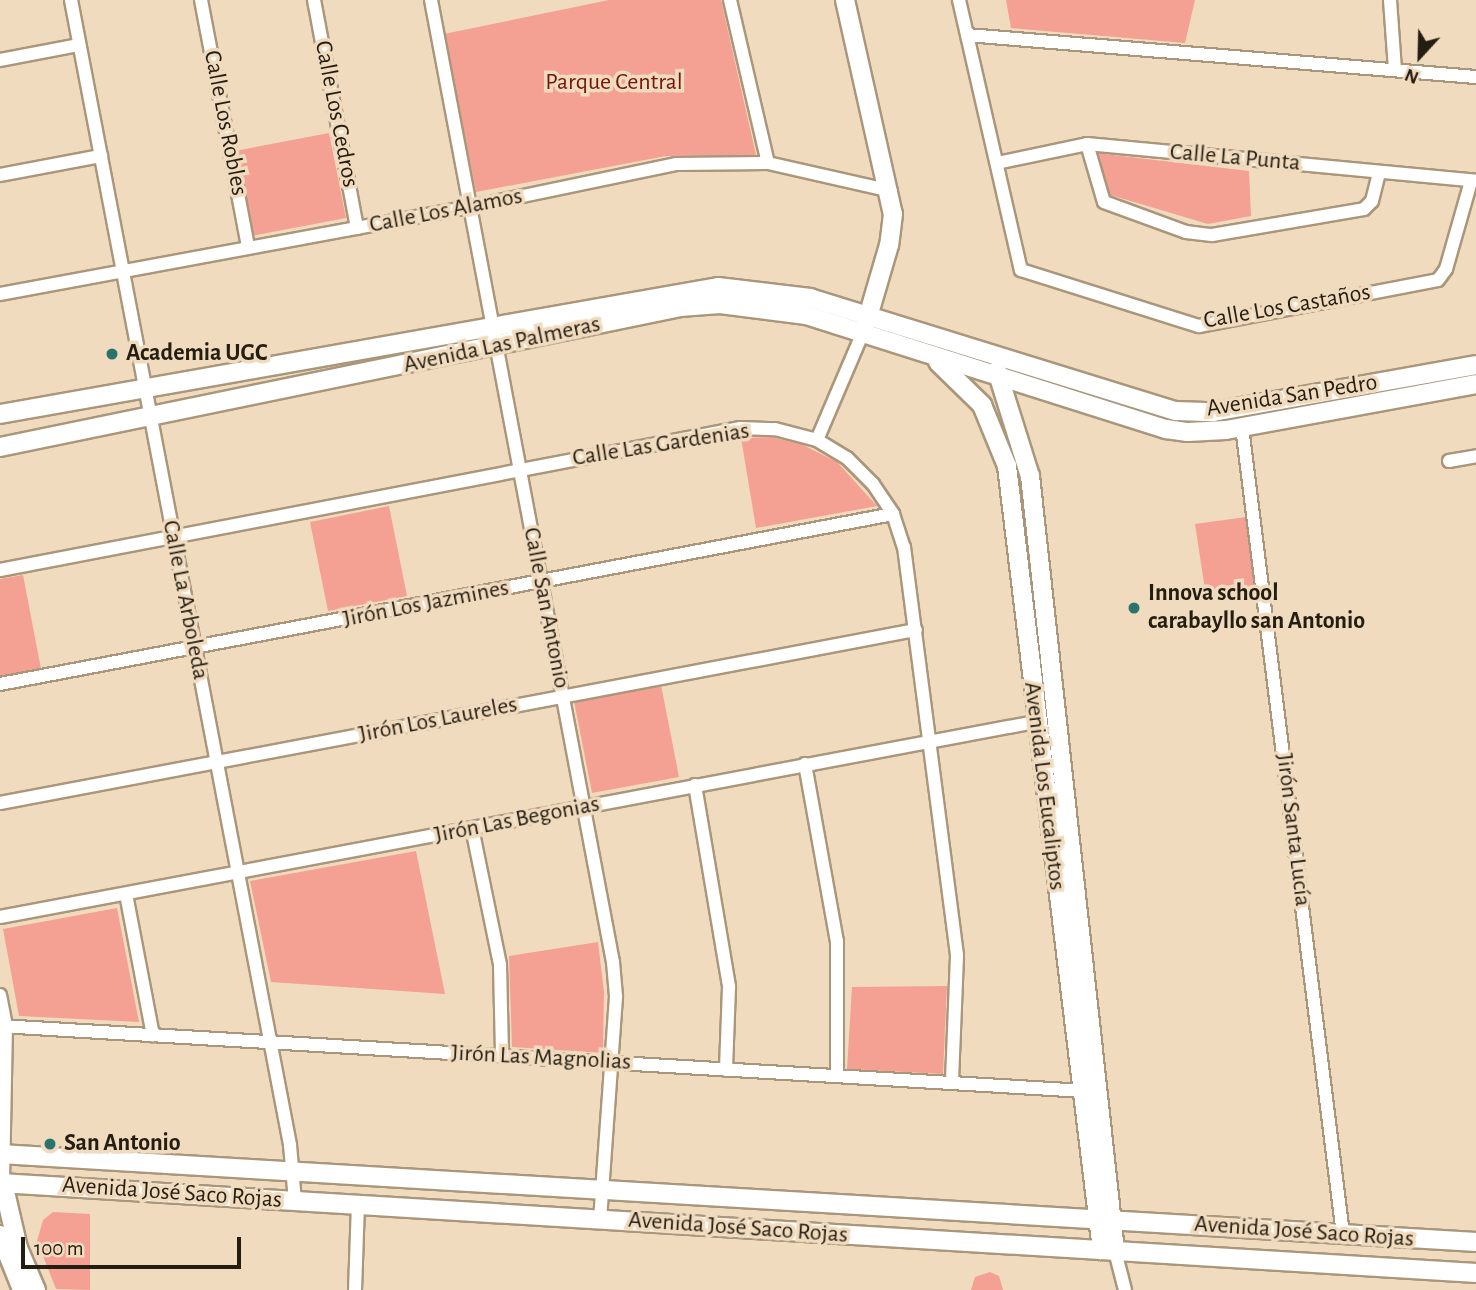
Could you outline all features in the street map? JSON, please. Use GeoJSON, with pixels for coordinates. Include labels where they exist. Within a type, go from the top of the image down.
{"type":"FeatureCollection","features":[{"type":"Feature","properties":{"kind":"street","name":"Calle La Arboleda"},"geometry":{"type":"LineString","coordinates":[[71,0],[271,1042],[295,1172],[295,1201]]}},
{"type":"Feature","properties":{"kind":"street","name":"Calle Los Robles"},"geometry":{"type":"LineString","coordinates":[[201,0],[248,247]]}},
{"type":"Feature","properties":{"kind":"street","name":"Calle Los Cedros"},"geometry":{"type":"LineString","coordinates":[[314,0],[357,228]]}},
{"type":"Feature","properties":{"kind":"street","name":"Calle San Antonio"},"geometry":{"type":"LineString","coordinates":[[432,0],[616,990],[600,1219]]}},
{"type":"Feature","properties":{"kind":"street"},"geometry":{"type":"LineString","coordinates":[[730,0],[768,163]]}},
{"type":"Feature","properties":{"kind":"street"},"geometry":{"type":"LineString","coordinates":[[817,440],[866,324],[889,245],[891,191],[845,0]]}},
{"type":"Feature","properties":{"kind":"street","name":"Calle Los Castaños"},"geometry":{"type":"LineString","coordinates":[[959,0],[1021,270],[1199,326],[1438,280],[1446,269],[1473,181]]}},
{"type":"Feature","properties":{"kind":"street"},"geometry":{"type":"LineString","coordinates":[[1390,0],[1395,70]]}},
{"type":"Feature","properties":{"kind":"street"},"geometry":{"type":"LineString","coordinates":[[967,35],[1476,76]]}},
{"type":"Feature","properties":{"kind":"street"},"geometry":{"type":"LineString","coordinates":[[0,60],[79,45]]}},
{"type":"Feature","properties":{"kind":"street"},"geometry":{"type":"LineString","coordinates":[[1087,144],[1104,202],[1186,232],[1212,235],[1364,209],[1371,201],[1379,172]]}},
{"type":"Feature","properties":{"kind":"street","name":"Calle La Punta"},"geometry":{"type":"LineString","coordinates":[[996,163],[1087,144],[1473,181]]}},
{"type":"Feature","properties":{"kind":"street"},"geometry":{"type":"LineString","coordinates":[[0,175],[101,156]]}},
{"type":"Feature","properties":{"kind":"street","name":"Calle Los Alamos"},"geometry":{"type":"LineString","coordinates":[[0,294],[471,207],[676,164],[768,163],[891,191]]}},
{"type":"Feature","properties":{"kind":"street","name":"Avenida Las Palmeras"},"geometry":{"type":"LineString","coordinates":[[0,414],[718,287],[763,289],[866,324],[989,355]]}},
{"type":"Feature","properties":{"kind":"street","name":"Avenida Las Palmeras"},"geometry":{"type":"LineString","coordinates":[[0,447],[151,419],[680,307],[720,304],[866,324],[924,352],[999,377]]}},
{"type":"Feature","properties":{"kind":"street","name":"Avenida Los Eucaliptos"},"geometry":{"type":"LineString","coordinates":[[924,352],[969,387],[997,432],[1007,466],[1035,722],[1083,1091],[1106,1219]]}},
{"type":"Feature","properties":{"kind":"street","name":"Avenida Los Eucaliptos"},"geometry":{"type":"LineString","coordinates":[[989,355],[999,377],[1030,476],[1108,1250]]}},
{"type":"Feature","properties":{"kind":"street","name":"Avenida San Pedro"},"geometry":{"type":"LineString","coordinates":[[989,355],[1170,410],[1213,412],[1476,365]]}},
{"type":"Feature","properties":{"kind":"street","name":"Avenida San Pedro"},"geometry":{"type":"LineString","coordinates":[[999,377],[1166,429],[1210,431],[1476,384]]}},
{"type":"Feature","properties":{"kind":"street"},"geometry":{"type":"LineString","coordinates":[[1166,429],[1170,410]]}},
{"type":"Feature","properties":{"kind":"street"},"geometry":{"type":"LineString","coordinates":[[1210,431],[1213,412]]}},
{"type":"Feature","properties":{"kind":"street","name":"Jirón Santa Lucía"},"geometry":{"type":"LineString","coordinates":[[1242,427],[1343,1234]]}},
{"type":"Feature","properties":{"kind":"street","name":"Calle Las Gardenias"},"geometry":{"type":"LineString","coordinates":[[0,570],[740,428],[775,429],[817,440],[856,466],[893,514],[904,547],[957,956],[952,1083]]}},
{"type":"Feature","properties":{"kind":"street"},"geometry":{"type":"LineString","coordinates":[[1449,461],[1476,456]]}},
{"type":"Feature","properties":{"kind":"street","name":"Jirón Los Jazmines"},"geometry":{"type":"LineString","coordinates":[[0,684],[893,514]]}},
{"type":"Feature","properties":{"kind":"street","name":"Jirón Los Laureles"},"geometry":{"type":"LineString","coordinates":[[0,803],[916,631]]}},
{"type":"Feature","properties":{"kind":"street","name":"Jirón Las Begonias"},"geometry":{"type":"LineString","coordinates":[[0,918],[1035,722]]}},
{"type":"Feature","properties":{"kind":"street"},"geometry":{"type":"LineString","coordinates":[[805,764],[837,941],[836,1076]]}},
{"type":"Feature","properties":{"kind":"street"},"geometry":{"type":"LineString","coordinates":[[695,785],[729,988],[726,1070]]}},
{"type":"Feature","properties":{"kind":"street"},"geometry":{"type":"LineString","coordinates":[[472,828],[500,965],[502,1056]]}},
{"type":"Feature","properties":{"kind":"street"},"geometry":{"type":"LineString","coordinates":[[126,894],[153,1035]]}},
{"type":"Feature","properties":{"kind":"street"},"geometry":{"type":"LineString","coordinates":[[0,995],[3,1026],[0,1154],[2,1183],[18,1248],[36,1290]]}},
{"type":"Feature","properties":{"kind":"street","name":"Jirón Las Magnolias"},"geometry":{"type":"LineString","coordinates":[[3,1026],[1083,1091]]}},
{"type":"Feature","properties":{"kind":"street","name":"Avenida José Saco Rojas"},"geometry":{"type":"LineString","coordinates":[[0,1154],[1476,1242]]}},
{"type":"Feature","properties":{"kind":"street","name":"Avenida José Saco Rojas"},"geometry":{"type":"LineString","coordinates":[[2,1183],[1476,1273]]}},
{"type":"Feature","properties":{"kind":"street"},"geometry":{"type":"LineString","coordinates":[[355,1290],[358,1205]]}},
{"type":"Feature","properties":{"kind":"street"},"geometry":{"type":"LineString","coordinates":[[0,1235],[23,1290]]}},
{"type":"Feature","properties":{"kind":"street"},"geometry":{"type":"LineString","coordinates":[[1108,1250],[1125,1290]]}},
{"type":"Feature","properties":{"kind":"green space","name":"Parque Central"},"geometry":{"type":"Polygon","coordinates":[[[609,0],[721,0],[756,155],[666,156],[476,192],[444,34],[609,0]]]}},
{"type":"Feature","properties":{"kind":"green space"},"geometry":{"type":"Polygon","coordinates":[[[1006,0],[1195,0],[1185,43],[1011,28],[1006,0]]]}},
{"type":"Feature","properties":{"kind":"green space"},"geometry":{"type":"Polygon","coordinates":[[[329,133],[346,218],[252,236],[235,151],[329,133]]]}},
{"type":"Feature","properties":{"kind":"green space"},"geometry":{"type":"Polygon","coordinates":[[[1096,153],[1249,171],[1251,216],[1208,224],[1107,194],[1096,153]]]}},
{"type":"Feature","properties":{"kind":"green space"},"geometry":{"type":"Polygon","coordinates":[[[771,437],[803,445],[837,462],[877,506],[756,528],[741,438],[771,437]]]}},
{"type":"Feature","properties":{"kind":"green space"},"geometry":{"type":"Polygon","coordinates":[[[389,506],[407,596],[328,611],[310,522],[389,506]]]}},
{"type":"Feature","properties":{"kind":"green space"},"geometry":{"type":"Polygon","coordinates":[[[1246,517],[1257,589],[1206,596],[1195,524],[1246,517]]]}},
{"type":"Feature","properties":{"kind":"green space"},"geometry":{"type":"Polygon","coordinates":[[[23,575],[41,669],[0,677],[0,579],[23,575]]]}},
{"type":"Feature","properties":{"kind":"green space"},"geometry":{"type":"Polygon","coordinates":[[[661,685],[679,777],[592,793],[574,701],[661,685]]]}},
{"type":"Feature","properties":{"kind":"green space"},"geometry":{"type":"Polygon","coordinates":[[[416,851],[445,994],[271,982],[250,881],[416,851]]]}},
{"type":"Feature","properties":{"kind":"green space"},"geometry":{"type":"Polygon","coordinates":[[[117,908],[139,1022],[19,1016],[3,929],[117,908]]]}},
{"type":"Feature","properties":{"kind":"green space"},"geometry":{"type":"Polygon","coordinates":[[[598,942],[604,992],[603,1053],[512,1047],[509,956],[598,942]]]}},
{"type":"Feature","properties":{"kind":"green space"},"geometry":{"type":"Polygon","coordinates":[[[947,986],[943,1074],[847,1069],[852,987],[947,986]]]}},
{"type":"Feature","properties":{"kind":"green space"},"geometry":{"type":"Polygon","coordinates":[[[53,1212],[90,1214],[90,1290],[56,1289],[37,1241],[43,1220],[53,1212]]]}},
{"type":"Feature","properties":{"kind":"green space"},"geometry":{"type":"Polygon","coordinates":[[[990,1272],[999,1276],[1003,1290],[971,1290],[975,1277],[990,1272]]]}},
{"type":"Feature","properties":{"kind":"place","name":"Academia UGC"},"geometry":{"type":"Point","coordinates":[112,354]}},
{"type":"Feature","properties":{"kind":"place","name":"Innova school carabayllo san Antonio"},"geometry":{"type":"Point","coordinates":[1134,608]}},
{"type":"Feature","properties":{"kind":"place","name":"San Antonio"},"geometry":{"type":"Point","coordinates":[50,1144]}}]}
